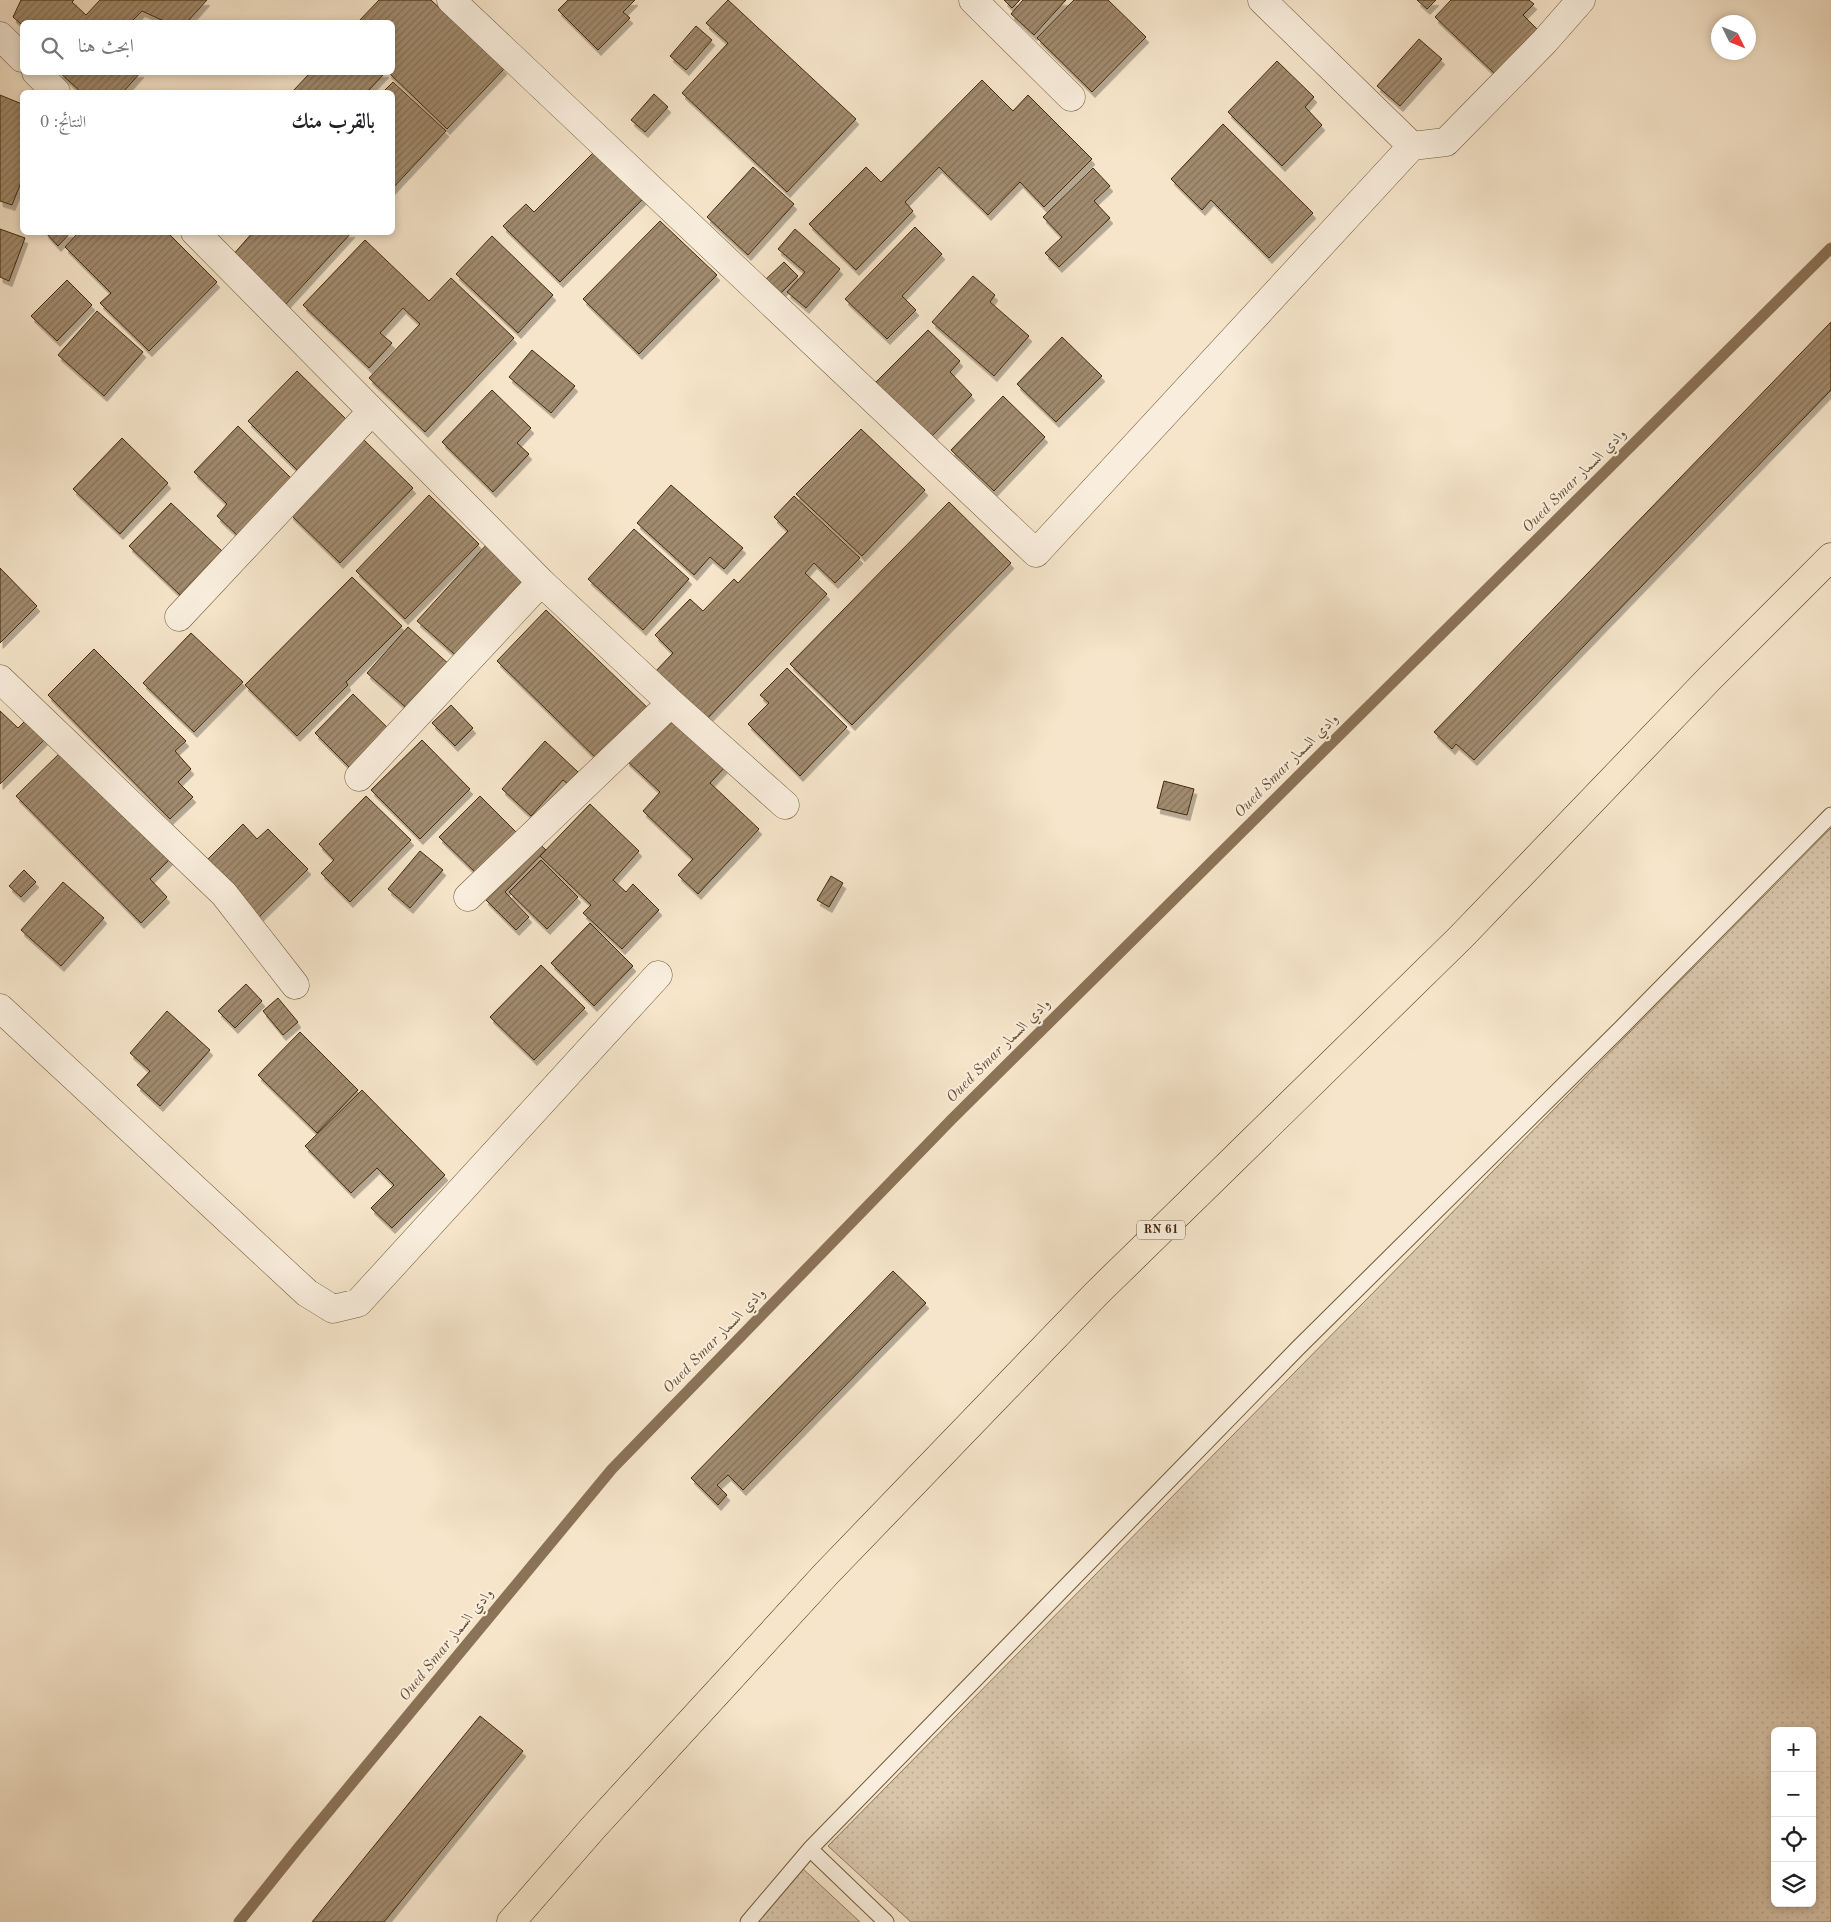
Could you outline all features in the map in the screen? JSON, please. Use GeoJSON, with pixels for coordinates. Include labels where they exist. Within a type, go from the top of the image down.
{"type":"FeatureCollection","features":[{"type":"Feature","properties":{"kind":"main road","name":"RN 61"},"geometry":{"type":"LineString","coordinates":[[511,1922],[839,1560],[1097,1293],[1461,937],[1710,678],[1831,557]]}},
{"type":"Feature","properties":{"kind":"street"},"geometry":{"type":"LineString","coordinates":[[451,0],[1036,553],[1412,146],[1446,142],[1546,41],[1581,0]]}},
{"type":"Feature","properties":{"kind":"street"},"geometry":{"type":"LineString","coordinates":[[973,0],[1071,98]]}},
{"type":"Feature","properties":{"kind":"street"},"geometry":{"type":"LineString","coordinates":[[1262,0],[1412,146]]}},
{"type":"Feature","properties":{"kind":"street"},"geometry":{"type":"LineString","coordinates":[[0,36],[20,56]]}},
{"type":"Feature","properties":{"kind":"street"},"geometry":{"type":"LineString","coordinates":[[39,75],[54,90]]}},
{"type":"Feature","properties":{"kind":"street"},"geometry":{"type":"LineString","coordinates":[[198,235],[541,582],[671,703],[785,805]]}},
{"type":"Feature","properties":{"kind":"street"},"geometry":{"type":"LineString","coordinates":[[179,617],[372,411]]}},
{"type":"Feature","properties":{"kind":"street"},"geometry":{"type":"LineString","coordinates":[[359,777],[541,582]]}},
{"type":"Feature","properties":{"kind":"street"},"geometry":{"type":"LineString","coordinates":[[0,679],[224,894],[295,985]]}},
{"type":"Feature","properties":{"kind":"street"},"geometry":{"type":"LineString","coordinates":[[468,897],[671,703]]}},
{"type":"Feature","properties":{"kind":"street"},"geometry":{"type":"LineString","coordinates":[[0,1008],[307,1293],[333,1309],[358,1303],[658,975]]}},
{"type":"Feature","properties":{"kind":"lane"},"geometry":{"type":"LineString","coordinates":[[748,1922],[810,1849],[1298,1348],[1621,1028],[1831,815]]}},
{"type":"Feature","properties":{"kind":"lane"},"geometry":{"type":"LineString","coordinates":[[810,1849],[886,1922]]}},
{"type":"Feature","properties":{"kind":"shaded area"},"geometry":{"type":"Polygon","coordinates":[[[1831,828],[1831,1922],[911,1922],[828,1846],[1831,828]]]}},
{"type":"Feature","properties":{"kind":"shaded area"},"geometry":{"type":"Polygon","coordinates":[[[802,1868],[860,1922],[755,1922],[802,1868]]]}},
{"type":"Feature","properties":{"kind":"building"},"geometry":{"type":"Polygon","coordinates":[[[21,0],[74,0],[72,2],[86,15],[100,0],[207,0],[189,20],[162,20],[142,11],[133,20],[20,20],[20,23],[13,17],[21,0]]]}},
{"type":"Feature","properties":{"kind":"building"},"geometry":{"type":"Polygon","coordinates":[[[379,0],[431,0],[504,69],[447,129],[391,75],[395,75],[395,20],[360,20],[379,0]]]}},
{"type":"Feature","properties":{"kind":"building"},"geometry":{"type":"Polygon","coordinates":[[[568,0],[635,0],[623,12],[630,18],[598,50],[558,10],[568,0]]]}},
{"type":"Feature","properties":{"kind":"building"},"geometry":{"type":"Polygon","coordinates":[[[728,0],[856,119],[787,192],[682,93],[728,43],[706,23],[728,0]]]}},
{"type":"Feature","properties":{"kind":"building"},"geometry":{"type":"Polygon","coordinates":[[[1004,0],[1020,0],[1012,8],[1004,0]]]}},
{"type":"Feature","properties":{"kind":"building"},"geometry":{"type":"Polygon","coordinates":[[[1023,0],[1066,0],[1034,35],[1011,14],[1023,0]]]}},
{"type":"Feature","properties":{"kind":"building"},"geometry":{"type":"Polygon","coordinates":[[[1074,0],[1108,0],[1146,37],[1092,92],[1037,38],[1074,0]]]}},
{"type":"Feature","properties":{"kind":"building"},"geometry":{"type":"Polygon","coordinates":[[[1417,0],[1436,0],[1427,9],[1417,0]]]}},
{"type":"Feature","properties":{"kind":"building"},"geometry":{"type":"Polygon","coordinates":[[[1451,0],[1529,0],[1534,4],[1523,15],[1538,30],[1495,74],[1435,17],[1451,0]]]}},
{"type":"Feature","properties":{"kind":"building"},"geometry":{"type":"Polygon","coordinates":[[[696,26],[712,40],[686,70],[670,56],[696,26]]]}},
{"type":"Feature","properties":{"kind":"building"},"geometry":{"type":"Polygon","coordinates":[[[1419,39],[1442,59],[1400,106],[1377,86],[1419,39]]]}},
{"type":"Feature","properties":{"kind":"building"},"geometry":{"type":"Polygon","coordinates":[[[1277,61],[1314,97],[1305,107],[1322,125],[1282,166],[1228,112],[1277,61]]]}},
{"type":"Feature","properties":{"kind":"building"},"geometry":{"type":"Polygon","coordinates":[[[62,75],[138,75],[125,90],[79,90],[62,75]]]}},
{"type":"Feature","properties":{"kind":"building"},"geometry":{"type":"Polygon","coordinates":[[[308,75],[383,75],[369,90],[294,90],[308,75]]]}},
{"type":"Feature","properties":{"kind":"building"},"geometry":{"type":"Polygon","coordinates":[[[982,80],[1013,111],[1028,95],[1092,159],[1044,207],[1020,182],[988,215],[939,167],[905,202],[913,211],[856,270],[809,224],[866,167],[881,182],[982,80]]]}},
{"type":"Feature","properties":{"kind":"building"},"geometry":{"type":"Polygon","coordinates":[[[393,82],[446,131],[395,186],[395,90],[385,90],[393,82]]]}},
{"type":"Feature","properties":{"kind":"building"},"geometry":{"type":"Polygon","coordinates":[[[654,94],[668,107],[645,132],[631,120],[654,94]]]}},
{"type":"Feature","properties":{"kind":"building"},"geometry":{"type":"Polygon","coordinates":[[[0,95],[20,103],[20,185],[12,205],[0,201],[0,95]]]}},
{"type":"Feature","properties":{"kind":"building"},"geometry":{"type":"Polygon","coordinates":[[[1223,124],[1313,213],[1269,258],[1211,200],[1202,210],[1171,179],[1223,124]]]}},
{"type":"Feature","properties":{"kind":"building"},"geometry":{"type":"Polygon","coordinates":[[[596,150],[644,198],[560,282],[503,226],[526,204],[534,212],[596,150]]]}},
{"type":"Feature","properties":{"kind":"building"},"geometry":{"type":"Polygon","coordinates":[[[753,167],[794,204],[748,255],[707,217],[753,167]]]}},
{"type":"Feature","properties":{"kind":"building"},"geometry":{"type":"Polygon","coordinates":[[[1093,168],[1110,186],[1094,201],[1110,218],[1059,267],[1045,253],[1062,237],[1043,217],[1093,168]]]}},
{"type":"Feature","properties":{"kind":"building"},"geometry":{"type":"Polygon","coordinates":[[[660,221],[717,275],[639,354],[583,299],[660,221]]]}},
{"type":"Feature","properties":{"kind":"building"},"geometry":{"type":"Polygon","coordinates":[[[915,227],[942,254],[902,296],[916,310],[887,339],[845,299],[915,227]]]}},
{"type":"Feature","properties":{"kind":"building"},"geometry":{"type":"Polygon","coordinates":[[[0,229],[25,238],[9,281],[0,277],[0,229]]]}},
{"type":"Feature","properties":{"kind":"building"},"geometry":{"type":"Polygon","coordinates":[[[795,229],[840,269],[806,308],[787,292],[805,272],[778,249],[795,229]]]}},
{"type":"Feature","properties":{"kind":"building"},"geometry":{"type":"Polygon","coordinates":[[[48,235],[68,235],[58,246],[48,235]]]}},
{"type":"Feature","properties":{"kind":"building"},"geometry":{"type":"Polygon","coordinates":[[[76,235],[170,235],[217,282],[149,351],[100,303],[111,293],[65,247],[76,235]]]}},
{"type":"Feature","properties":{"kind":"building"},"geometry":{"type":"Polygon","coordinates":[[[250,235],[349,235],[285,305],[232,256],[250,235]]]}},
{"type":"Feature","properties":{"kind":"building"},"geometry":{"type":"Polygon","coordinates":[[[492,236],[553,295],[518,333],[456,274],[492,236]]]}},
{"type":"Feature","properties":{"kind":"building"},"geometry":{"type":"Polygon","coordinates":[[[365,240],[429,301],[451,278],[514,338],[425,432],[369,378],[420,324],[403,308],[380,333],[392,343],[369,368],[303,305],[365,240]]]}},
{"type":"Feature","properties":{"kind":"building"},"geometry":{"type":"Polygon","coordinates":[[[784,262],[798,276],[778,296],[764,281],[784,262]]]}},
{"type":"Feature","properties":{"kind":"building"},"geometry":{"type":"Polygon","coordinates":[[[973,276],[995,295],[990,302],[1029,336],[994,376],[932,322],[973,276]]]}},
{"type":"Feature","properties":{"kind":"building"},"geometry":{"type":"Polygon","coordinates":[[[67,280],[92,305],[57,341],[31,316],[67,280]]]}},
{"type":"Feature","properties":{"kind":"building"},"geometry":{"type":"Polygon","coordinates":[[[97,311],[143,352],[104,396],[58,355],[97,311]]]}},
{"type":"Feature","properties":{"kind":"building"},"geometry":{"type":"Polygon","coordinates":[[[1831,322],[1831,390],[1474,760],[1456,744],[1452,749],[1434,732],[1831,322]]]}},
{"type":"Feature","properties":{"kind":"building"},"geometry":{"type":"Polygon","coordinates":[[[928,330],[960,361],[950,372],[972,395],[930,438],[875,383],[928,330]]]}},
{"type":"Feature","properties":{"kind":"building"},"geometry":{"type":"Polygon","coordinates":[[[1062,337],[1102,376],[1056,422],[1017,384],[1062,337]]]}},
{"type":"Feature","properties":{"kind":"building"},"geometry":{"type":"Polygon","coordinates":[[[532,350],[575,386],[551,413],[509,377],[532,350]]]}},
{"type":"Feature","properties":{"kind":"building"},"geometry":{"type":"Polygon","coordinates":[[[297,371],[348,421],[298,471],[248,421],[297,371]]]}},
{"type":"Feature","properties":{"kind":"building"},"geometry":{"type":"Polygon","coordinates":[[[492,390],[531,428],[517,443],[529,454],[493,492],[442,442],[492,390]]]}},
{"type":"Feature","properties":{"kind":"building"},"geometry":{"type":"Polygon","coordinates":[[[1003,396],[1045,437],[994,491],[951,450],[1003,396]]]}},
{"type":"Feature","properties":{"kind":"building"},"geometry":{"type":"Polygon","coordinates":[[[238,426],[292,479],[237,535],[217,516],[227,504],[194,472],[238,426]]]}},
{"type":"Feature","properties":{"kind":"building"},"geometry":{"type":"Polygon","coordinates":[[[861,429],[925,490],[862,556],[796,494],[861,429]]]}},
{"type":"Feature","properties":{"kind":"building"},"geometry":{"type":"Polygon","coordinates":[[[122,438],[168,483],[120,534],[73,489],[122,438]]]}},
{"type":"Feature","properties":{"kind":"building"},"geometry":{"type":"Polygon","coordinates":[[[364,440],[413,488],[340,563],[290,514],[364,440]]]}},
{"type":"Feature","properties":{"kind":"building"},"geometry":{"type":"Polygon","coordinates":[[[671,485],[743,548],[724,569],[710,557],[694,575],[637,523],[671,485]]]}},
{"type":"Feature","properties":{"kind":"building"},"geometry":{"type":"Polygon","coordinates":[[[429,495],[479,544],[405,619],[356,571],[429,495]]]}},
{"type":"Feature","properties":{"kind":"building"},"geometry":{"type":"Polygon","coordinates":[[[794,496],[860,558],[835,583],[814,563],[805,573],[827,594],[704,722],[654,673],[673,653],[655,635],[690,599],[703,611],[734,579],[738,583],[788,531],[774,517],[794,496]]]}},
{"type":"Feature","properties":{"kind":"building"},"geometry":{"type":"Polygon","coordinates":[[[949,502],[1011,563],[852,725],[790,664],[949,502]]]}},
{"type":"Feature","properties":{"kind":"building"},"geometry":{"type":"Polygon","coordinates":[[[171,503],[222,551],[180,595],[129,546],[171,503]]]}},
{"type":"Feature","properties":{"kind":"building"},"geometry":{"type":"Polygon","coordinates":[[[634,529],[689,579],[643,630],[588,579],[634,529]]]}},
{"type":"Feature","properties":{"kind":"building"},"geometry":{"type":"Polygon","coordinates":[[[488,543],[531,582],[461,660],[417,621],[488,543]]]}},
{"type":"Feature","properties":{"kind":"building"},"geometry":{"type":"Polygon","coordinates":[[[0,568],[37,606],[0,643],[0,568]]]}},
{"type":"Feature","properties":{"kind":"building"},"geometry":{"type":"Polygon","coordinates":[[[352,577],[402,626],[346,682],[348,685],[297,736],[245,685],[352,577]]]}},
{"type":"Feature","properties":{"kind":"building"},"geometry":{"type":"Polygon","coordinates":[[[546,610],[652,712],[602,764],[497,661],[546,610]]]}},
{"type":"Feature","properties":{"kind":"building"},"geometry":{"type":"Polygon","coordinates":[[[408,627],[452,667],[411,712],[367,673],[408,627]]]}},
{"type":"Feature","properties":{"kind":"building"},"geometry":{"type":"Polygon","coordinates":[[[191,633],[243,682],[194,732],[143,683],[191,633]]]}},
{"type":"Feature","properties":{"kind":"building"},"geometry":{"type":"Polygon","coordinates":[[[94,649],[186,741],[175,751],[191,769],[178,782],[193,797],[170,819],[48,695],[94,649]]]}},
{"type":"Feature","properties":{"kind":"building"},"geometry":{"type":"Polygon","coordinates":[[[787,668],[847,727],[800,776],[748,724],[769,703],[760,695],[787,668]]]}},
{"type":"Feature","properties":{"kind":"building"},"geometry":{"type":"Polygon","coordinates":[[[353,694],[392,732],[353,771],[315,733],[353,694]]]}},
{"type":"Feature","properties":{"kind":"building"},"geometry":{"type":"Polygon","coordinates":[[[451,705],[473,728],[455,746],[432,723],[451,705]]]}},
{"type":"Feature","properties":{"kind":"building"},"geometry":{"type":"Polygon","coordinates":[[[0,711],[18,728],[31,715],[50,734],[0,784],[0,711]]]}},
{"type":"Feature","properties":{"kind":"building"},"geometry":{"type":"Polygon","coordinates":[[[671,713],[727,765],[710,783],[759,829],[698,894],[678,875],[693,859],[643,811],[660,792],[626,760],[671,713]]]}},
{"type":"Feature","properties":{"kind":"building"},"geometry":{"type":"Polygon","coordinates":[[[422,740],[470,789],[420,839],[371,790],[422,740]]]}},
{"type":"Feature","properties":{"kind":"building"},"geometry":{"type":"Polygon","coordinates":[[[545,741],[578,772],[567,783],[563,780],[531,816],[502,789],[545,741]]]}},
{"type":"Feature","properties":{"kind":"building"},"geometry":{"type":"Polygon","coordinates":[[[65,748],[172,857],[150,879],[167,897],[141,923],[16,796],[65,748]]]}},
{"type":"Feature","properties":{"kind":"building"},"geometry":{"type":"Polygon","coordinates":[[[1164,781],[1194,789],[1187,815],[1157,808],[1164,781]]]}},
{"type":"Feature","properties":{"kind":"building"},"geometry":{"type":"Polygon","coordinates":[[[366,796],[411,840],[350,902],[321,873],[334,860],[319,844],[366,796]]]}},
{"type":"Feature","properties":{"kind":"building"},"geometry":{"type":"Polygon","coordinates":[[[480,796],[521,837],[481,878],[439,837],[480,796]]]}},
{"type":"Feature","properties":{"kind":"building"},"geometry":{"type":"Polygon","coordinates":[[[590,804],[639,851],[613,880],[626,892],[633,884],[659,910],[622,949],[583,913],[591,905],[540,856],[590,804]]]}},
{"type":"Feature","properties":{"kind":"building"},"geometry":{"type":"Polygon","coordinates":[[[243,824],[257,839],[268,829],[308,869],[257,919],[203,864],[243,824]]]}},
{"type":"Feature","properties":{"kind":"building"},"geometry":{"type":"Polygon","coordinates":[[[533,838],[546,850],[505,892],[529,917],[516,930],[485,899],[533,838]]]}},
{"type":"Feature","properties":{"kind":"building"},"geometry":{"type":"Polygon","coordinates":[[[420,851],[443,870],[410,908],[388,889],[420,851]]]}},
{"type":"Feature","properties":{"kind":"building"},"geometry":{"type":"Polygon","coordinates":[[[541,860],[578,897],[547,929],[509,892],[541,860]]]}},
{"type":"Feature","properties":{"kind":"building"},"geometry":{"type":"Polygon","coordinates":[[[24,870],[36,882],[21,897],[9,886],[24,870]]]}},
{"type":"Feature","properties":{"kind":"building"},"geometry":{"type":"Polygon","coordinates":[[[831,876],[843,883],[829,907],[817,900],[831,876]]]}},
{"type":"Feature","properties":{"kind":"building"},"geometry":{"type":"Polygon","coordinates":[[[63,882],[104,918],[61,966],[21,930],[63,882]]]}},
{"type":"Feature","properties":{"kind":"building"},"geometry":{"type":"Polygon","coordinates":[[[590,923],[633,966],[594,1006],[551,963],[590,923]]]}},
{"type":"Feature","properties":{"kind":"building"},"geometry":{"type":"Polygon","coordinates":[[[541,965],[585,1008],[534,1060],[490,1017],[541,965]]]}},
{"type":"Feature","properties":{"kind":"building"},"geometry":{"type":"Polygon","coordinates":[[[246,984],[262,1001],[235,1028],[218,1011],[246,984]]]}},
{"type":"Feature","properties":{"kind":"building"},"geometry":{"type":"Polygon","coordinates":[[[278,998],[298,1022],[283,1035],[263,1011],[278,998]]]}},
{"type":"Feature","properties":{"kind":"building"},"geometry":{"type":"Polygon","coordinates":[[[167,1011],[210,1050],[160,1106],[137,1085],[150,1071],[130,1053],[167,1011]]]}},
{"type":"Feature","properties":{"kind":"building"},"geometry":{"type":"Polygon","coordinates":[[[300,1032],[358,1090],[317,1133],[258,1075],[300,1032]]]}},
{"type":"Feature","properties":{"kind":"building"},"geometry":{"type":"Polygon","coordinates":[[[362,1090],[445,1175],[392,1228],[371,1208],[394,1185],[377,1168],[351,1193],[305,1146],[362,1090]]]}},
{"type":"Feature","properties":{"kind":"building"},"geometry":{"type":"Polygon","coordinates":[[[893,1271],[926,1303],[743,1490],[728,1475],[717,1485],[727,1495],[718,1505],[691,1478],[893,1271]]]}},
{"type":"Feature","properties":{"kind":"building"},"geometry":{"type":"Polygon","coordinates":[[[480,1716],[523,1751],[384,1922],[312,1922],[480,1716]]]}},
{"type":"Feature","properties":{"kind":"waterway","name":"Oued Smar وادي السمار"},"geometry":{"type":"LineString","coordinates":[[239,1922],[612,1469],[952,1119],[1831,248]]}}]}
